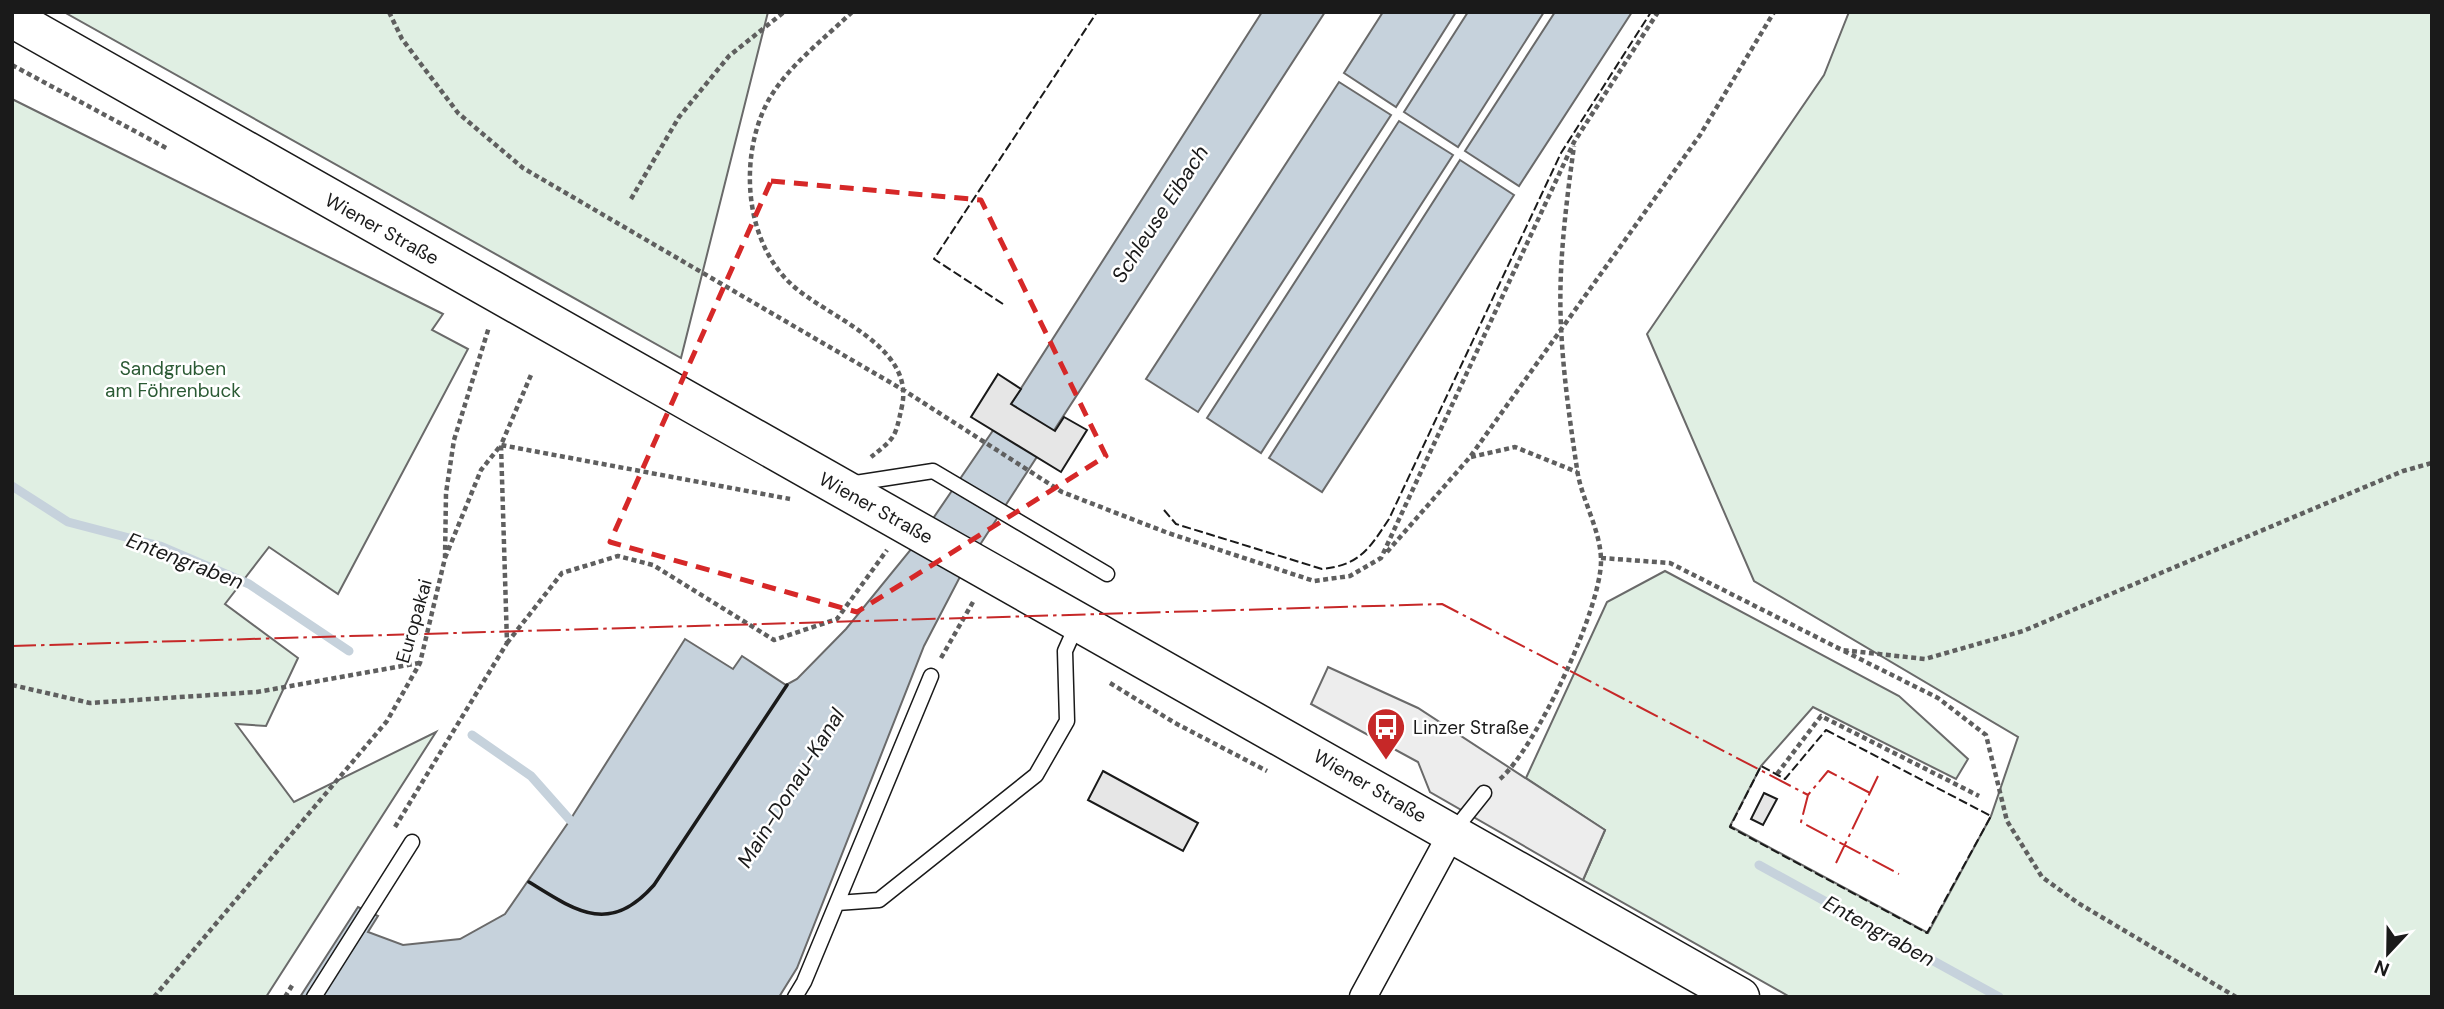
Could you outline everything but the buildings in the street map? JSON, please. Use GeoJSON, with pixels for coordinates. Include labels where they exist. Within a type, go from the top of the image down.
{"type":"FeatureCollection","features":[{"type":"Feature","properties":{"kind":"main road","name":"Wiener Straße"},"geometry":{"type":"LineString","coordinates":[[12,18],[837,485],[896,532],[985,582],[1078,621],[1740,997]]}},
{"type":"Feature","properties":{"kind":"street"},"geometry":{"type":"LineString","coordinates":[[1363,997],[1452,833]]}},
{"type":"Feature","properties":{"kind":"lane"},"geometry":{"type":"LineString","coordinates":[[837,485],[933,471],[1107,574]]}},
{"type":"Feature","properties":{"kind":"lane"},"geometry":{"type":"LineString","coordinates":[[837,903],[878,900],[1036,775],[1067,721],[1065,650],[1078,621]]}},
{"type":"Feature","properties":{"kind":"lane"},"geometry":{"type":"LineString","coordinates":[[795,997],[804,982],[931,676]]}},
{"type":"Feature","properties":{"kind":"lane"},"geometry":{"type":"LineString","coordinates":[[1452,833],[1484,793]]}},
{"type":"Feature","properties":{"kind":"lane"},"geometry":{"type":"LineString","coordinates":[[314,997],[412,842]]}},
{"type":"Feature","properties":{"kind":"path"},"geometry":{"type":"LineString","coordinates":[[389,12],[402,39],[458,113],[523,168],[947,416],[1062,492],[1168,533],[1314,581],[1350,576],[1381,558],[1470,457],[1700,135],[1774,12]]}},
{"type":"Feature","properties":{"kind":"path"},"geometry":{"type":"LineString","coordinates":[[631,199],[679,117],[729,56],[784,12]]}},
{"type":"Feature","properties":{"kind":"path"},"geometry":{"type":"LineString","coordinates":[[501,445],[763,496],[813,502],[895,437],[905,391],[895,367],[877,344],[790,284],[765,247],[751,206],[750,159],[765,106],[782,80],[852,12]]}},
{"type":"Feature","properties":{"kind":"path"},"geometry":{"type":"LineString","coordinates":[[1381,558],[1574,142],[1658,12]]}},
{"type":"Feature","properties":{"kind":"path"},"geometry":{"type":"LineString","coordinates":[[1484,793],[1515,766],[1567,668],[1598,592],[1601,558],[1577,472],[1561,326],[1565,209],[1574,142]]}},
{"type":"Feature","properties":{"kind":"path","name":"Europakai"},"geometry":{"type":"LineString","coordinates":[[154,997],[387,721],[420,663],[445,558],[446,493],[454,440],[502,296]]}},
{"type":"Feature","properties":{"kind":"path"},"geometry":{"type":"LineString","coordinates":[[445,558],[481,470],[501,445],[531,375]]}},
{"type":"Feature","properties":{"kind":"path"},"geometry":{"type":"LineString","coordinates":[[501,445],[507,643]]}},
{"type":"Feature","properties":{"kind":"path"},"geometry":{"type":"LineString","coordinates":[[1470,457],[1515,447],[1577,472]]}},
{"type":"Feature","properties":{"kind":"path"},"geometry":{"type":"LineString","coordinates":[[1842,650],[1924,659],[2023,631],[2403,471],[2432,463]]}},
{"type":"Feature","properties":{"kind":"path"},"geometry":{"type":"LineString","coordinates":[[388,837],[507,643],[562,573],[618,556],[653,565],[774,640],[837,619],[896,532]]}},
{"type":"Feature","properties":{"kind":"path"},"geometry":{"type":"LineString","coordinates":[[1601,558],[1670,563],[1938,698],[1986,735],[2007,821],[2042,877],[2078,903],[2236,997]]}},
{"type":"Feature","properties":{"kind":"path"},"geometry":{"type":"LineString","coordinates":[[931,676],[985,582]]}},
{"type":"Feature","properties":{"kind":"path"},"geometry":{"type":"LineString","coordinates":[[12,685],[90,703],[257,692],[420,663]]}},
{"type":"Feature","properties":{"kind":"path"},"geometry":{"type":"LineString","coordinates":[[1777,774],[1821,716],[1979,796]]}},
{"type":"Feature","properties":{"kind":"path"},"geometry":{"type":"LineString","coordinates":[[285,997],[300,974]]}},
{"type":"Feature","properties":{"kind":"highlighted area"},"geometry":{"type":"Polygon","coordinates":[[[771,181],[981,200],[1106,456],[857,612],[610,542],[771,181]]]}},
{"type":"Feature","properties":{"kind":"green space"},"geometry":{"type":"Polygon","coordinates":[[[64,12],[768,12],[681,358],[64,12]]]}},
{"type":"Feature","properties":{"kind":"green space"},"geometry":{"type":"Polygon","coordinates":[[[1849,12],[2432,12],[2432,997],[1790,997],[1583,880],[1605,830],[1526,778],[1607,602],[1665,571],[1899,696],[1968,759],[1956,779],[1813,707],[1761,766],[1730,826],[1928,933],[1991,816],[2018,737],[1754,581],[1647,334],[1824,75],[1849,12]]]}},
{"type":"Feature","properties":{"kind":"green space","name":"Sandgruben am Föhrenbuck"},"geometry":{"type":"Polygon","coordinates":[[[12,99],[443,314],[432,330],[468,349],[338,594],[269,547],[225,604],[298,658],[266,726],[236,724],[294,802],[436,732],[266,997],[12,997],[12,99]]]}},
{"type":"Feature","properties":{"kind":"shaded area"},"geometry":{"type":"Polygon","coordinates":[[[1328,667],[1418,708],[1605,830],[1583,880],[1430,792],[1418,762],[1311,704],[1328,667]]]}},
{"type":"Feature","properties":{"kind":"water"},"geometry":{"type":"Polygon","coordinates":[[[1262,12],[1325,12],[963,571],[924,646],[797,968],[779,997],[300,997],[358,907],[378,916],[368,932],[403,945],[460,939],[505,914],[570,820],[685,639],[733,669],[742,656],[786,685],[797,679],[846,629],[917,542],[1011,404],[1262,12]]]}},
{"type":"Feature","properties":{"kind":"water"},"geometry":{"type":"Polygon","coordinates":[[[1383,12],[1456,12],[1396,107],[1344,73],[1383,12]]]}},
{"type":"Feature","properties":{"kind":"water"},"geometry":{"type":"Polygon","coordinates":[[[1468,12],[1544,12],[1458,147],[1404,112],[1468,12]]]}},
{"type":"Feature","properties":{"kind":"water"},"geometry":{"type":"Polygon","coordinates":[[[1555,12],[1632,12],[1519,186],[1465,151],[1555,12]]]}},
{"type":"Feature","properties":{"kind":"water"},"geometry":{"type":"Polygon","coordinates":[[[1339,82],[1391,115],[1198,412],[1146,379],[1339,82]]]}},
{"type":"Feature","properties":{"kind":"water"},"geometry":{"type":"Polygon","coordinates":[[[1399,121],[1453,155],[1261,453],[1207,418],[1399,121]]]}},
{"type":"Feature","properties":{"kind":"water"},"geometry":{"type":"Polygon","coordinates":[[[1460,160],[1514,195],[1322,492],[1269,458],[1460,160]]]}},
{"type":"Feature","properties":{"kind":"waterway","name":"Entengraben"},"geometry":{"type":"LineString","coordinates":[[12,486],[68,522],[160,546],[249,584],[349,651]]}},
{"type":"Feature","properties":{"kind":"waterway","name":"Entengraben"},"geometry":{"type":"LineString","coordinates":[[472,735],[531,776],[570,820]]}},
{"type":"Feature","properties":{"kind":"waterway","name":"Entengraben"},"geometry":{"type":"LineString","coordinates":[[1759,865],[1999,997]]}},
{"type":"Feature","properties":{"kind":"fence"},"geometry":{"type":"LineString","coordinates":[[1003,304],[934,259],[1097,12]]}},
{"type":"Feature","properties":{"kind":"fence"},"geometry":{"type":"LineString","coordinates":[[1164,510],[1176,524],[1322,569],[1346,564],[1369,547],[1389,519],[1561,153],[1651,12]]}},
{"type":"Feature","properties":{"kind":"fence"},"geometry":{"type":"LineString","coordinates":[[1826,730],[1991,816],[1927,933],[1730,827],[1761,766],[1785,779],[1826,730]]}},
{"type":"Feature","properties":{"kind":"wall"},"geometry":{"type":"LineString","coordinates":[[529,882],[563,902],[593,914],[623,910],[638,900],[654,885],[787,685]]}},
{"type":"Feature","properties":{"kind":"power"},"geometry":{"type":"LineString","coordinates":[[12,646],[1442,604],[1808,795]]}},
{"type":"Feature","properties":{"kind":"power"},"geometry":{"type":"LineString","coordinates":[[1870,793],[1828,771],[1808,795],[1801,822],[1899,874]]}},
{"type":"Feature","properties":{"kind":"power"},"geometry":{"type":"LineString","coordinates":[[1836,863],[1878,776]]}},
{"type":"Feature","properties":{"kind":"place","name":"Linzer Straße"},"geometry":{"type":"Point","coordinates":[1386,761]}},
{"type":"Feature","properties":{"kind":"water label","name":"Schleuse Eibach"},"geometry":{"type":"Point","coordinates":[1160,214]}},
{"type":"Feature","properties":{"kind":"water label","name":"Main-Donau-Kanal"},"geometry":{"type":"Point","coordinates":[791,788]}}]}
